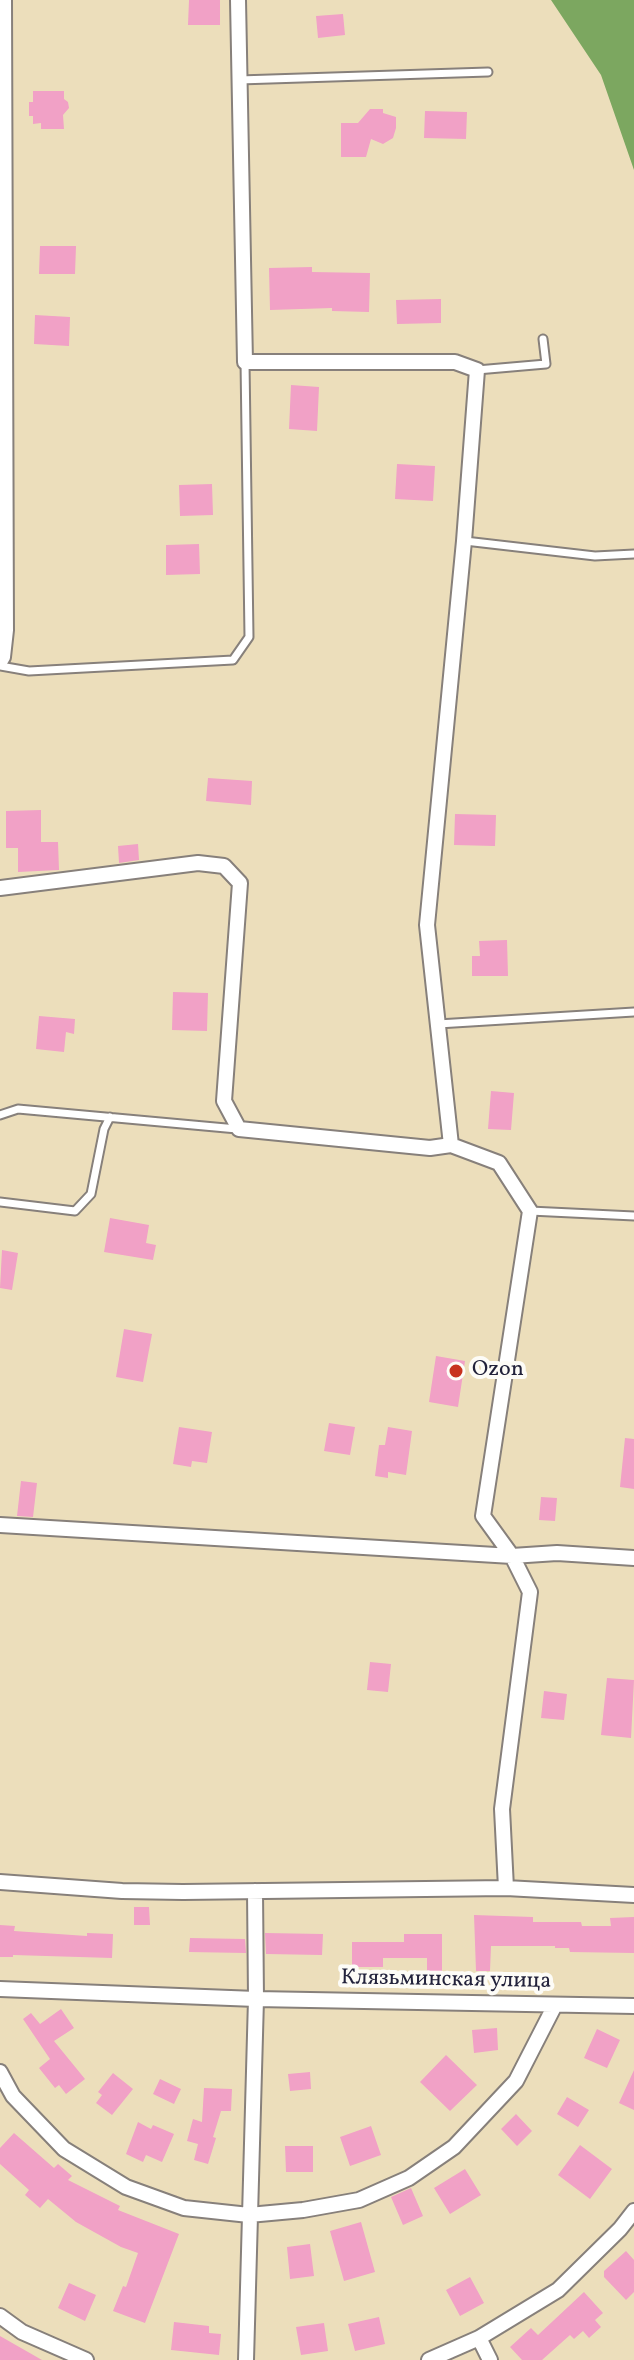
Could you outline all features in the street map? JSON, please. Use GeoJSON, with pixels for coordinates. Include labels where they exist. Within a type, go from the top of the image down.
{"type":"FeatureCollection","features":[{"type":"Feature","properties":{"kind":"street"},"geometry":{"type":"LineString","coordinates":[[0,664],[6,630],[4,0]]}},
{"type":"Feature","properties":{"kind":"street"},"geometry":{"type":"LineString","coordinates":[[238,0],[245,362],[455,362],[477,370],[427,925],[451,1145]]}},
{"type":"Feature","properties":{"kind":"street"},"geometry":{"type":"LineString","coordinates":[[0,888],[198,863],[224,866],[240,883],[224,1101],[239,1129],[430,1148],[451,1145],[499,1163],[530,1211],[483,1516],[512,1556],[530,1592],[502,1809],[506,1888]]}},
{"type":"Feature","properties":{"kind":"street"},"geometry":{"type":"LineString","coordinates":[[0,1525],[512,1556],[557,1553],[634,1558]]}},
{"type":"Feature","properties":{"kind":"street"},"geometry":{"type":"LineString","coordinates":[[0,1882],[122,1891],[506,1888],[634,1895]]}},
{"type":"Feature","properties":{"kind":"street"},"geometry":{"type":"LineString","coordinates":[[246,2360],[256,1999],[255,1891]]}},
{"type":"Feature","properties":{"kind":"street","name":"Клязьминская улица"},"geometry":{"type":"LineString","coordinates":[[0,1989],[256,1999],[634,2006]]}},
{"type":"Feature","properties":{"kind":"street"},"geometry":{"type":"LineString","coordinates":[[0,2072],[13,2096],[64,2149],[126,2187],[184,2208],[249,2215],[303,2210],[359,2200],[409,2178],[454,2147],[516,2081],[555,2005]]}},
{"type":"Feature","properties":{"kind":"street"},"geometry":{"type":"LineString","coordinates":[[429,2360],[479,2338],[558,2290],[634,2211]]}},
{"type":"Feature","properties":{"kind":"street"},"geometry":{"type":"LineString","coordinates":[[0,2316],[22,2332],[86,2360]]}},
{"type":"Feature","properties":{"kind":"street"},"geometry":{"type":"LineString","coordinates":[[479,2338],[490,2360]]}},
{"type":"Feature","properties":{"kind":"lane"},"geometry":{"type":"LineString","coordinates":[[239,80],[488,72]]}},
{"type":"Feature","properties":{"kind":"lane"},"geometry":{"type":"LineString","coordinates":[[477,370],[546,364],[543,339]]}},
{"type":"Feature","properties":{"kind":"lane"},"geometry":{"type":"LineString","coordinates":[[0,664],[29,671],[233,660],[249,637],[245,362]]}},
{"type":"Feature","properties":{"kind":"lane"},"geometry":{"type":"LineString","coordinates":[[464,541],[595,556],[634,554]]}},
{"type":"Feature","properties":{"kind":"lane"},"geometry":{"type":"LineString","coordinates":[[438,1024],[634,1012]]}},
{"type":"Feature","properties":{"kind":"lane"},"geometry":{"type":"LineString","coordinates":[[0,1115],[18,1109],[239,1129]]}},
{"type":"Feature","properties":{"kind":"lane"},"geometry":{"type":"LineString","coordinates":[[0,1202],[75,1211],[91,1194],[104,1129],[110,1117]]}},
{"type":"Feature","properties":{"kind":"lane"},"geometry":{"type":"LineString","coordinates":[[530,1211],[634,1216]]}},
{"type":"Feature","properties":{"kind":"green space"},"geometry":{"type":"Polygon","coordinates":[[[551,0],[634,0],[634,170],[601,75],[551,0]]]}},
{"type":"Feature","properties":{"kind":"building"},"geometry":{"type":"Polygon","coordinates":[[[189,0],[220,0],[220,25],[188,25],[189,0]]]}},
{"type":"Feature","properties":{"kind":"building"},"geometry":{"type":"Polygon","coordinates":[[[343,14],[345,35],[318,38],[316,16],[343,14]]]}},
{"type":"Feature","properties":{"kind":"building"},"geometry":{"type":"Polygon","coordinates":[[[33,91],[64,91],[69,108],[63,115],[64,129],[41,129],[41,123],[33,124],[33,116],[29,116],[29,102],[33,102],[33,91]]]}},
{"type":"Feature","properties":{"kind":"building"},"geometry":{"type":"Polygon","coordinates":[[[370,109],[383,109],[383,113],[396,117],[393,138],[383,144],[371,139],[366,157],[341,157],[341,123],[358,123],[370,109]]]}},
{"type":"Feature","properties":{"kind":"building"},"geometry":{"type":"Polygon","coordinates":[[[425,111],[467,112],[466,139],[424,138],[425,111]]]}},
{"type":"Feature","properties":{"kind":"building"},"geometry":{"type":"Polygon","coordinates":[[[40,246],[76,246],[75,274],[39,274],[40,246]]]}},
{"type":"Feature","properties":{"kind":"building"},"geometry":{"type":"Polygon","coordinates":[[[312,267],[312,272],[370,273],[369,312],[332,311],[332,308],[270,310],[269,268],[312,267]]]}},
{"type":"Feature","properties":{"kind":"building"},"geometry":{"type":"Polygon","coordinates":[[[441,299],[441,323],[397,324],[396,300],[441,299]]]}},
{"type":"Feature","properties":{"kind":"building"},"geometry":{"type":"Polygon","coordinates":[[[35,315],[70,317],[69,346],[34,344],[35,315]]]}},
{"type":"Feature","properties":{"kind":"building"},"geometry":{"type":"Polygon","coordinates":[[[291,385],[319,387],[317,431],[289,429],[291,385]]]}},
{"type":"Feature","properties":{"kind":"building"},"geometry":{"type":"Polygon","coordinates":[[[397,464],[435,466],[433,501],[395,499],[397,464]]]}},
{"type":"Feature","properties":{"kind":"building"},"geometry":{"type":"Polygon","coordinates":[[[212,484],[213,515],[180,516],[179,485],[212,484]]]}},
{"type":"Feature","properties":{"kind":"building"},"geometry":{"type":"Polygon","coordinates":[[[199,544],[200,574],[166,575],[166,545],[199,544]]]}},
{"type":"Feature","properties":{"kind":"building"},"geometry":{"type":"Polygon","coordinates":[[[208,778],[252,781],[251,805],[206,801],[208,778]]]}},
{"type":"Feature","properties":{"kind":"building"},"geometry":{"type":"Polygon","coordinates":[[[41,810],[41,842],[58,842],[59,870],[18,872],[18,848],[6,848],[6,811],[41,810]]]}},
{"type":"Feature","properties":{"kind":"building"},"geometry":{"type":"Polygon","coordinates":[[[455,814],[496,815],[495,846],[454,845],[455,814]]]}},
{"type":"Feature","properties":{"kind":"building"},"geometry":{"type":"Polygon","coordinates":[[[138,844],[139,860],[119,863],[118,846],[138,844]]]}},
{"type":"Feature","properties":{"kind":"building"},"geometry":{"type":"Polygon","coordinates":[[[507,940],[508,976],[472,976],[472,956],[480,956],[479,941],[507,940]]]}},
{"type":"Feature","properties":{"kind":"building"},"geometry":{"type":"Polygon","coordinates":[[[173,992],[208,993],[207,1031],[172,1030],[173,992]]]}},
{"type":"Feature","properties":{"kind":"building"},"geometry":{"type":"Polygon","coordinates":[[[39,1016],[75,1019],[74,1034],[66,1032],[64,1052],[36,1049],[39,1016]]]}},
{"type":"Feature","properties":{"kind":"building"},"geometry":{"type":"Polygon","coordinates":[[[491,1091],[514,1093],[511,1130],[488,1129],[491,1091]]]}},
{"type":"Feature","properties":{"kind":"building"},"geometry":{"type":"Polygon","coordinates":[[[110,1218],[149,1225],[146,1243],[156,1245],[153,1260],[104,1252],[110,1218]]]}},
{"type":"Feature","properties":{"kind":"building"},"geometry":{"type":"Polygon","coordinates":[[[2,1250],[18,1253],[12,1290],[0,1288],[2,1250]]]}},
{"type":"Feature","properties":{"kind":"building"},"geometry":{"type":"Polygon","coordinates":[[[124,1329],[152,1334],[143,1382],[116,1377],[124,1329]]]}},
{"type":"Feature","properties":{"kind":"building"},"geometry":{"type":"Polygon","coordinates":[[[436,1356],[465,1361],[458,1407],[429,1402],[436,1356]]]}},
{"type":"Feature","properties":{"kind":"building"},"geometry":{"type":"Polygon","coordinates":[[[329,1423],[355,1427],[350,1455],[324,1451],[329,1423]]]}},
{"type":"Feature","properties":{"kind":"building"},"geometry":{"type":"Polygon","coordinates":[[[179,1427],[212,1432],[207,1463],[192,1461],[191,1467],[173,1464],[179,1427]]]}},
{"type":"Feature","properties":{"kind":"building"},"geometry":{"type":"Polygon","coordinates":[[[388,1427],[412,1431],[406,1475],[388,1472],[388,1478],[375,1476],[379,1445],[385,1445],[388,1427]]]}},
{"type":"Feature","properties":{"kind":"building"},"geometry":{"type":"Polygon","coordinates":[[[625,1438],[634,1439],[634,1489],[620,1487],[625,1438]]]}},
{"type":"Feature","properties":{"kind":"building"},"geometry":{"type":"Polygon","coordinates":[[[21,1481],[37,1483],[33,1517],[17,1516],[21,1481]]]}},
{"type":"Feature","properties":{"kind":"building"},"geometry":{"type":"Polygon","coordinates":[[[541,1497],[557,1498],[555,1521],[539,1520],[541,1497]]]}},
{"type":"Feature","properties":{"kind":"building"},"geometry":{"type":"Polygon","coordinates":[[[370,1662],[391,1664],[388,1692],[367,1690],[370,1662]]]}},
{"type":"Feature","properties":{"kind":"building"},"geometry":{"type":"Polygon","coordinates":[[[607,1678],[634,1680],[631,1738],[601,1735],[607,1678]]]}},
{"type":"Feature","properties":{"kind":"building"},"geometry":{"type":"Polygon","coordinates":[[[544,1691],[567,1694],[564,1720],[541,1718],[544,1691]]]}},
{"type":"Feature","properties":{"kind":"building"},"geometry":{"type":"Polygon","coordinates":[[[134,1907],[149,1907],[150,1925],[134,1925],[134,1907]]]}},
{"type":"Feature","properties":{"kind":"building"},"geometry":{"type":"Polygon","coordinates":[[[474,1915],[533,1917],[533,1922],[581,1922],[582,1926],[611,1926],[610,1918],[634,1917],[634,1953],[570,1952],[569,1948],[555,1946],[491,1946],[490,1971],[476,1971],[474,1915]]]}},
{"type":"Feature","properties":{"kind":"building"},"geometry":{"type":"Polygon","coordinates":[[[0,1925],[15,1926],[14,1931],[87,1936],[87,1933],[113,1934],[112,1958],[0,1957],[0,1925]]]}},
{"type":"Feature","properties":{"kind":"building"},"geometry":{"type":"Polygon","coordinates":[[[265,1933],[323,1934],[322,1955],[266,1954],[265,1933]]]}},
{"type":"Feature","properties":{"kind":"building"},"geometry":{"type":"Polygon","coordinates":[[[404,1934],[442,1934],[442,1971],[427,1971],[427,1958],[383,1958],[383,1967],[352,1967],[352,1942],[404,1942],[404,1934]]]}},
{"type":"Feature","properties":{"kind":"building"},"geometry":{"type":"Polygon","coordinates":[[[190,1938],[245,1939],[246,1953],[189,1952],[190,1938]]]}},
{"type":"Feature","properties":{"kind":"building"},"geometry":{"type":"Polygon","coordinates":[[[61,2009],[74,2028],[54,2041],[85,2079],[66,2094],[59,2085],[55,2088],[39,2068],[50,2059],[23,2019],[31,2013],[40,2024],[61,2009]]]}},
{"type":"Feature","properties":{"kind":"building"},"geometry":{"type":"Polygon","coordinates":[[[497,2028],[498,2050],[474,2053],[472,2030],[497,2028]]]}},
{"type":"Feature","properties":{"kind":"building"},"geometry":{"type":"Polygon","coordinates":[[[597,2029],[620,2040],[607,2068],[584,2058],[597,2029]]]}},
{"type":"Feature","properties":{"kind":"building"},"geometry":{"type":"Polygon","coordinates":[[[446,2055],[477,2085],[450,2111],[420,2082],[446,2055]]]}},
{"type":"Feature","properties":{"kind":"building"},"geometry":{"type":"Polygon","coordinates":[[[634,2070],[634,2110],[619,2103],[634,2070]]]}},
{"type":"Feature","properties":{"kind":"building"},"geometry":{"type":"Polygon","coordinates":[[[310,2072],[311,2089],[290,2091],[288,2074],[310,2072]]]}},
{"type":"Feature","properties":{"kind":"building"},"geometry":{"type":"Polygon","coordinates":[[[113,2073],[133,2089],[112,2115],[96,2103],[102,2095],[98,2092],[113,2073]]]}},
{"type":"Feature","properties":{"kind":"building"},"geometry":{"type":"Polygon","coordinates":[[[160,2079],[181,2089],[174,2104],[153,2094],[160,2079]]]}},
{"type":"Feature","properties":{"kind":"building"},"geometry":{"type":"Polygon","coordinates":[[[204,2088],[232,2089],[231,2111],[221,2111],[208,2164],[194,2160],[198,2144],[187,2141],[193,2119],[202,2122],[204,2088]]]}},
{"type":"Feature","properties":{"kind":"building"},"geometry":{"type":"Polygon","coordinates":[[[567,2097],[589,2110],[578,2127],[557,2114],[567,2097]]]}},
{"type":"Feature","properties":{"kind":"building"},"geometry":{"type":"Polygon","coordinates":[[[516,2114],[532,2131],[517,2146],[501,2129],[516,2114]]]}},
{"type":"Feature","properties":{"kind":"building"},"geometry":{"type":"Polygon","coordinates":[[[138,2122],[151,2129],[153,2125],[174,2134],[162,2162],[146,2155],[143,2162],[126,2154],[138,2122]]]}},
{"type":"Feature","properties":{"kind":"building"},"geometry":{"type":"Polygon","coordinates":[[[371,2126],[381,2155],[350,2166],[340,2137],[371,2126]]]}},
{"type":"Feature","properties":{"kind":"building"},"geometry":{"type":"Polygon","coordinates":[[[14,2133],[54,2168],[58,2164],[72,2176],[68,2180],[120,2206],[118,2210],[179,2234],[145,2323],[113,2311],[123,2286],[126,2287],[138,2253],[76,2222],[48,2199],[40,2208],[25,2195],[29,2190],[0,2164],[0,2148],[14,2133]]]}},
{"type":"Feature","properties":{"kind":"building"},"geometry":{"type":"Polygon","coordinates":[[[580,2145],[612,2169],[590,2199],[558,2175],[580,2145]]]}},
{"type":"Feature","properties":{"kind":"building"},"geometry":{"type":"Polygon","coordinates":[[[285,2146],[313,2146],[313,2172],[286,2172],[285,2146]]]}},
{"type":"Feature","properties":{"kind":"building"},"geometry":{"type":"Polygon","coordinates":[[[465,2169],[481,2195],[450,2214],[434,2188],[465,2169]]]}},
{"type":"Feature","properties":{"kind":"building"},"geometry":{"type":"Polygon","coordinates":[[[411,2188],[423,2216],[403,2225],[391,2197],[411,2188]]]}},
{"type":"Feature","properties":{"kind":"building"},"geometry":{"type":"Polygon","coordinates":[[[361,2222],[375,2272],[344,2281],[330,2231],[361,2222]]]}},
{"type":"Feature","properties":{"kind":"building"},"geometry":{"type":"Polygon","coordinates":[[[310,2244],[314,2276],[290,2279],[287,2247],[310,2244]]]}},
{"type":"Feature","properties":{"kind":"building"},"geometry":{"type":"Polygon","coordinates":[[[626,2251],[634,2260],[634,2292],[626,2300],[604,2277],[604,2271],[626,2251]]]}},
{"type":"Feature","properties":{"kind":"building"},"geometry":{"type":"Polygon","coordinates":[[[470,2277],[484,2303],[460,2316],[446,2290],[470,2277]]]}},
{"type":"Feature","properties":{"kind":"building"},"geometry":{"type":"Polygon","coordinates":[[[69,2283],[96,2295],[85,2321],[58,2308],[69,2283]]]}},
{"type":"Feature","properties":{"kind":"building"},"geometry":{"type":"Polygon","coordinates":[[[584,2292],[603,2313],[595,2320],[601,2327],[589,2338],[583,2331],[574,2339],[570,2335],[542,2360],[522,2360],[510,2347],[531,2328],[538,2335],[584,2292]]]}},
{"type":"Feature","properties":{"kind":"building"},"geometry":{"type":"Polygon","coordinates":[[[379,2317],[385,2344],[355,2351],[348,2324],[379,2317]]]}},
{"type":"Feature","properties":{"kind":"building"},"geometry":{"type":"Polygon","coordinates":[[[174,2322],[209,2326],[209,2333],[221,2334],[219,2355],[171,2350],[174,2322]]]}},
{"type":"Feature","properties":{"kind":"building"},"geometry":{"type":"Polygon","coordinates":[[[324,2323],[328,2351],[301,2355],[296,2327],[324,2323]]]}},
{"type":"Feature","properties":{"kind":"building"},"geometry":{"type":"Polygon","coordinates":[[[0,2336],[42,2360],[0,2360],[0,2336]]]}},
{"type":"Feature","properties":{"kind":"place","name":"Ozon"},"geometry":{"type":"Point","coordinates":[456,1371]}}]}
